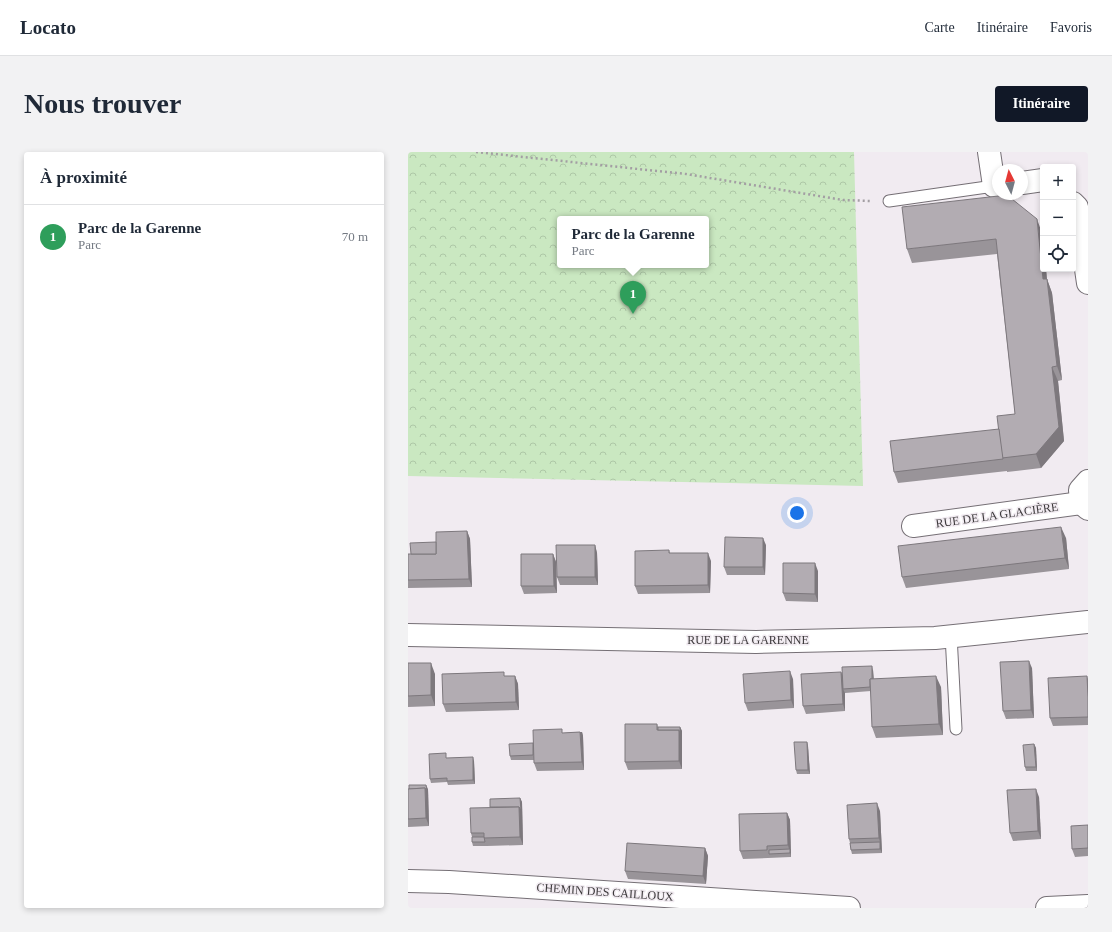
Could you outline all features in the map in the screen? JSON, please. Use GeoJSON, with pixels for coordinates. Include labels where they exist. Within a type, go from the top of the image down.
{"type":"FeatureCollection","features":[{"type":"Feature","properties":{"kind":"street"},"geometry":{"type":"LineString","coordinates":[[989,152],[992,166]]}},
{"type":"Feature","properties":{"kind":"street"},"geometry":{"type":"LineString","coordinates":[[1028,182],[1040,180]]}},
{"type":"Feature","properties":{"kind":"street"},"geometry":{"type":"LineString","coordinates":[[1076,206],[1088,283]]}},
{"type":"Feature","properties":{"kind":"street","name":"RUE DE LA GLACIÈRE"},"geometry":{"type":"LineString","coordinates":[[913,526],[1084,506],[1080,490],[1088,481]]}},
{"type":"Feature","properties":{"kind":"street","name":"RUE DE LA GARENNE"},"geometry":{"type":"LineString","coordinates":[[408,635],[756,642],[935,638],[951,635],[1088,622]]}},
{"type":"Feature","properties":{"kind":"street","name":"CHEMIN DES CAILLOUX"},"geometry":{"type":"LineString","coordinates":[[408,881],[449,882],[849,908]]}},
{"type":"Feature","properties":{"kind":"street"},"geometry":{"type":"LineString","coordinates":[[1047,908],[1088,906]]}},
{"type":"Feature","properties":{"kind":"lane"},"geometry":{"type":"LineString","coordinates":[[889,201],[992,186]]}},
{"type":"Feature","properties":{"kind":"lane"},"geometry":{"type":"LineString","coordinates":[[951,635],[956,729]]}},
{"type":"Feature","properties":{"kind":"path"},"geometry":{"type":"LineString","coordinates":[[476,152],[686,174],[843,200],[889,201]]}},
{"type":"Feature","properties":{"kind":"green space"},"geometry":{"type":"Polygon","coordinates":[[[408,152],[854,152],[863,486],[408,476],[408,152]]]}},
{"type":"Feature","properties":{"kind":"building"},"geometry":{"type":"Polygon","coordinates":[[[992,197],[992,200],[1013,200],[1037,219],[1040,249],[1040,272],[1042,272],[1043,279],[1047,279],[1057,366],[1052,367],[1059,427],[1036,454],[1002,458],[997,416],[1015,414],[996,239],[907,249],[902,207],[992,197]]]}},
{"type":"Feature","properties":{"kind":"building"},"geometry":{"type":"Polygon","coordinates":[[[999,429],[1003,459],[894,472],[890,441],[999,429]]]}},
{"type":"Feature","properties":{"kind":"building"},"geometry":{"type":"Polygon","coordinates":[[[1061,527],[1065,558],[902,577],[898,546],[1061,527]]]}},
{"type":"Feature","properties":{"kind":"building"},"geometry":{"type":"Polygon","coordinates":[[[467,531],[469,579],[408,580],[408,554],[436,554],[436,532],[467,531]]]}},
{"type":"Feature","properties":{"kind":"building"},"geometry":{"type":"Polygon","coordinates":[[[725,537],[763,538],[763,567],[724,567],[725,537]]]}},
{"type":"Feature","properties":{"kind":"building"},"geometry":{"type":"Polygon","coordinates":[[[436,542],[436,554],[411,554],[410,543],[436,542]]]}},
{"type":"Feature","properties":{"kind":"building"},"geometry":{"type":"Polygon","coordinates":[[[556,545],[595,545],[595,577],[557,577],[556,545]]]}},
{"type":"Feature","properties":{"kind":"building"},"geometry":{"type":"Polygon","coordinates":[[[669,550],[669,553],[708,553],[708,585],[635,586],[635,551],[669,550]]]}},
{"type":"Feature","properties":{"kind":"building"},"geometry":{"type":"Polygon","coordinates":[[[521,554],[553,554],[554,586],[521,586],[521,554]]]}},
{"type":"Feature","properties":{"kind":"building"},"geometry":{"type":"Polygon","coordinates":[[[783,563],[815,563],[815,594],[783,593],[783,563]]]}},
{"type":"Feature","properties":{"kind":"building"},"geometry":{"type":"Polygon","coordinates":[[[1029,661],[1031,710],[1003,711],[1000,662],[1029,661]]]}},
{"type":"Feature","properties":{"kind":"building"},"geometry":{"type":"Polygon","coordinates":[[[408,663],[431,663],[431,695],[408,696],[408,663]]]}},
{"type":"Feature","properties":{"kind":"building"},"geometry":{"type":"Polygon","coordinates":[[[872,666],[872,679],[870,679],[870,687],[843,689],[842,667],[872,666]]]}},
{"type":"Feature","properties":{"kind":"building"},"geometry":{"type":"Polygon","coordinates":[[[790,671],[791,700],[745,703],[743,674],[790,671]]]}},
{"type":"Feature","properties":{"kind":"building"},"geometry":{"type":"Polygon","coordinates":[[[504,672],[504,676],[515,676],[516,702],[443,704],[442,674],[504,672]]]}},
{"type":"Feature","properties":{"kind":"building"},"geometry":{"type":"Polygon","coordinates":[[[841,672],[843,704],[803,706],[801,674],[841,672]]]}},
{"type":"Feature","properties":{"kind":"building"},"geometry":{"type":"Polygon","coordinates":[[[936,676],[939,724],[872,727],[870,679],[936,676]]]}},
{"type":"Feature","properties":{"kind":"building"},"geometry":{"type":"Polygon","coordinates":[[[1087,676],[1088,717],[1050,718],[1048,678],[1087,676]]]}},
{"type":"Feature","properties":{"kind":"building"},"geometry":{"type":"Polygon","coordinates":[[[625,724],[657,724],[657,730],[679,730],[679,761],[625,762],[625,724]]]}},
{"type":"Feature","properties":{"kind":"building"},"geometry":{"type":"Polygon","coordinates":[[[658,727],[680,727],[680,734],[679,730],[658,730],[658,727]]]}},
{"type":"Feature","properties":{"kind":"building"},"geometry":{"type":"Polygon","coordinates":[[[562,729],[562,733],[580,732],[582,762],[534,763],[533,730],[562,729]]]}},
{"type":"Feature","properties":{"kind":"building"},"geometry":{"type":"Polygon","coordinates":[[[794,742],[807,742],[808,770],[796,770],[794,742]]]}},
{"type":"Feature","properties":{"kind":"building"},"geometry":{"type":"Polygon","coordinates":[[[533,743],[533,755],[510,756],[509,744],[533,743]]]}},
{"type":"Feature","properties":{"kind":"building"},"geometry":{"type":"Polygon","coordinates":[[[1034,744],[1036,767],[1025,767],[1023,745],[1034,744]]]}},
{"type":"Feature","properties":{"kind":"building"},"geometry":{"type":"Polygon","coordinates":[[[446,753],[446,758],[473,757],[473,780],[447,781],[447,778],[430,779],[429,754],[446,753]]]}},
{"type":"Feature","properties":{"kind":"building"},"geometry":{"type":"Polygon","coordinates":[[[409,785],[426,785],[427,792],[425,788],[409,789],[409,785]]]}},
{"type":"Feature","properties":{"kind":"building"},"geometry":{"type":"Polygon","coordinates":[[[425,788],[426,818],[408,819],[408,789],[425,788]]]}},
{"type":"Feature","properties":{"kind":"building"},"geometry":{"type":"Polygon","coordinates":[[[1036,789],[1038,831],[1010,833],[1007,790],[1036,789]]]}},
{"type":"Feature","properties":{"kind":"building"},"geometry":{"type":"Polygon","coordinates":[[[520,798],[521,810],[519,807],[490,807],[490,799],[520,798]]]}},
{"type":"Feature","properties":{"kind":"building"},"geometry":{"type":"Polygon","coordinates":[[[877,803],[879,838],[849,839],[847,805],[877,803]]]}},
{"type":"Feature","properties":{"kind":"building"},"geometry":{"type":"Polygon","coordinates":[[[519,807],[520,837],[484,838],[484,833],[471,833],[470,808],[519,807]]]}},
{"type":"Feature","properties":{"kind":"building"},"geometry":{"type":"Polygon","coordinates":[[[787,813],[788,845],[767,846],[767,850],[740,851],[739,814],[787,813]]]}},
{"type":"Feature","properties":{"kind":"building"},"geometry":{"type":"Polygon","coordinates":[[[1088,825],[1088,848],[1072,849],[1071,826],[1088,825]]]}},
{"type":"Feature","properties":{"kind":"building"},"geometry":{"type":"Polygon","coordinates":[[[472,837],[484,837],[485,842],[472,842],[472,837]]]}},
{"type":"Feature","properties":{"kind":"building"},"geometry":{"type":"Polygon","coordinates":[[[880,842],[880,849],[851,850],[850,843],[880,842]]]}},
{"type":"Feature","properties":{"kind":"building"},"geometry":{"type":"Polygon","coordinates":[[[627,843],[705,848],[703,876],[625,871],[627,843]]]}},
{"type":"Feature","properties":{"kind":"building"},"geometry":{"type":"Polygon","coordinates":[[[790,849],[790,853],[769,854],[769,850],[790,849]]]}},
{"type":"Feature","properties":{"kind":"place","name":"Parc de la Garenne"},"geometry":{"type":"Point","coordinates":[633,314]}}]}
